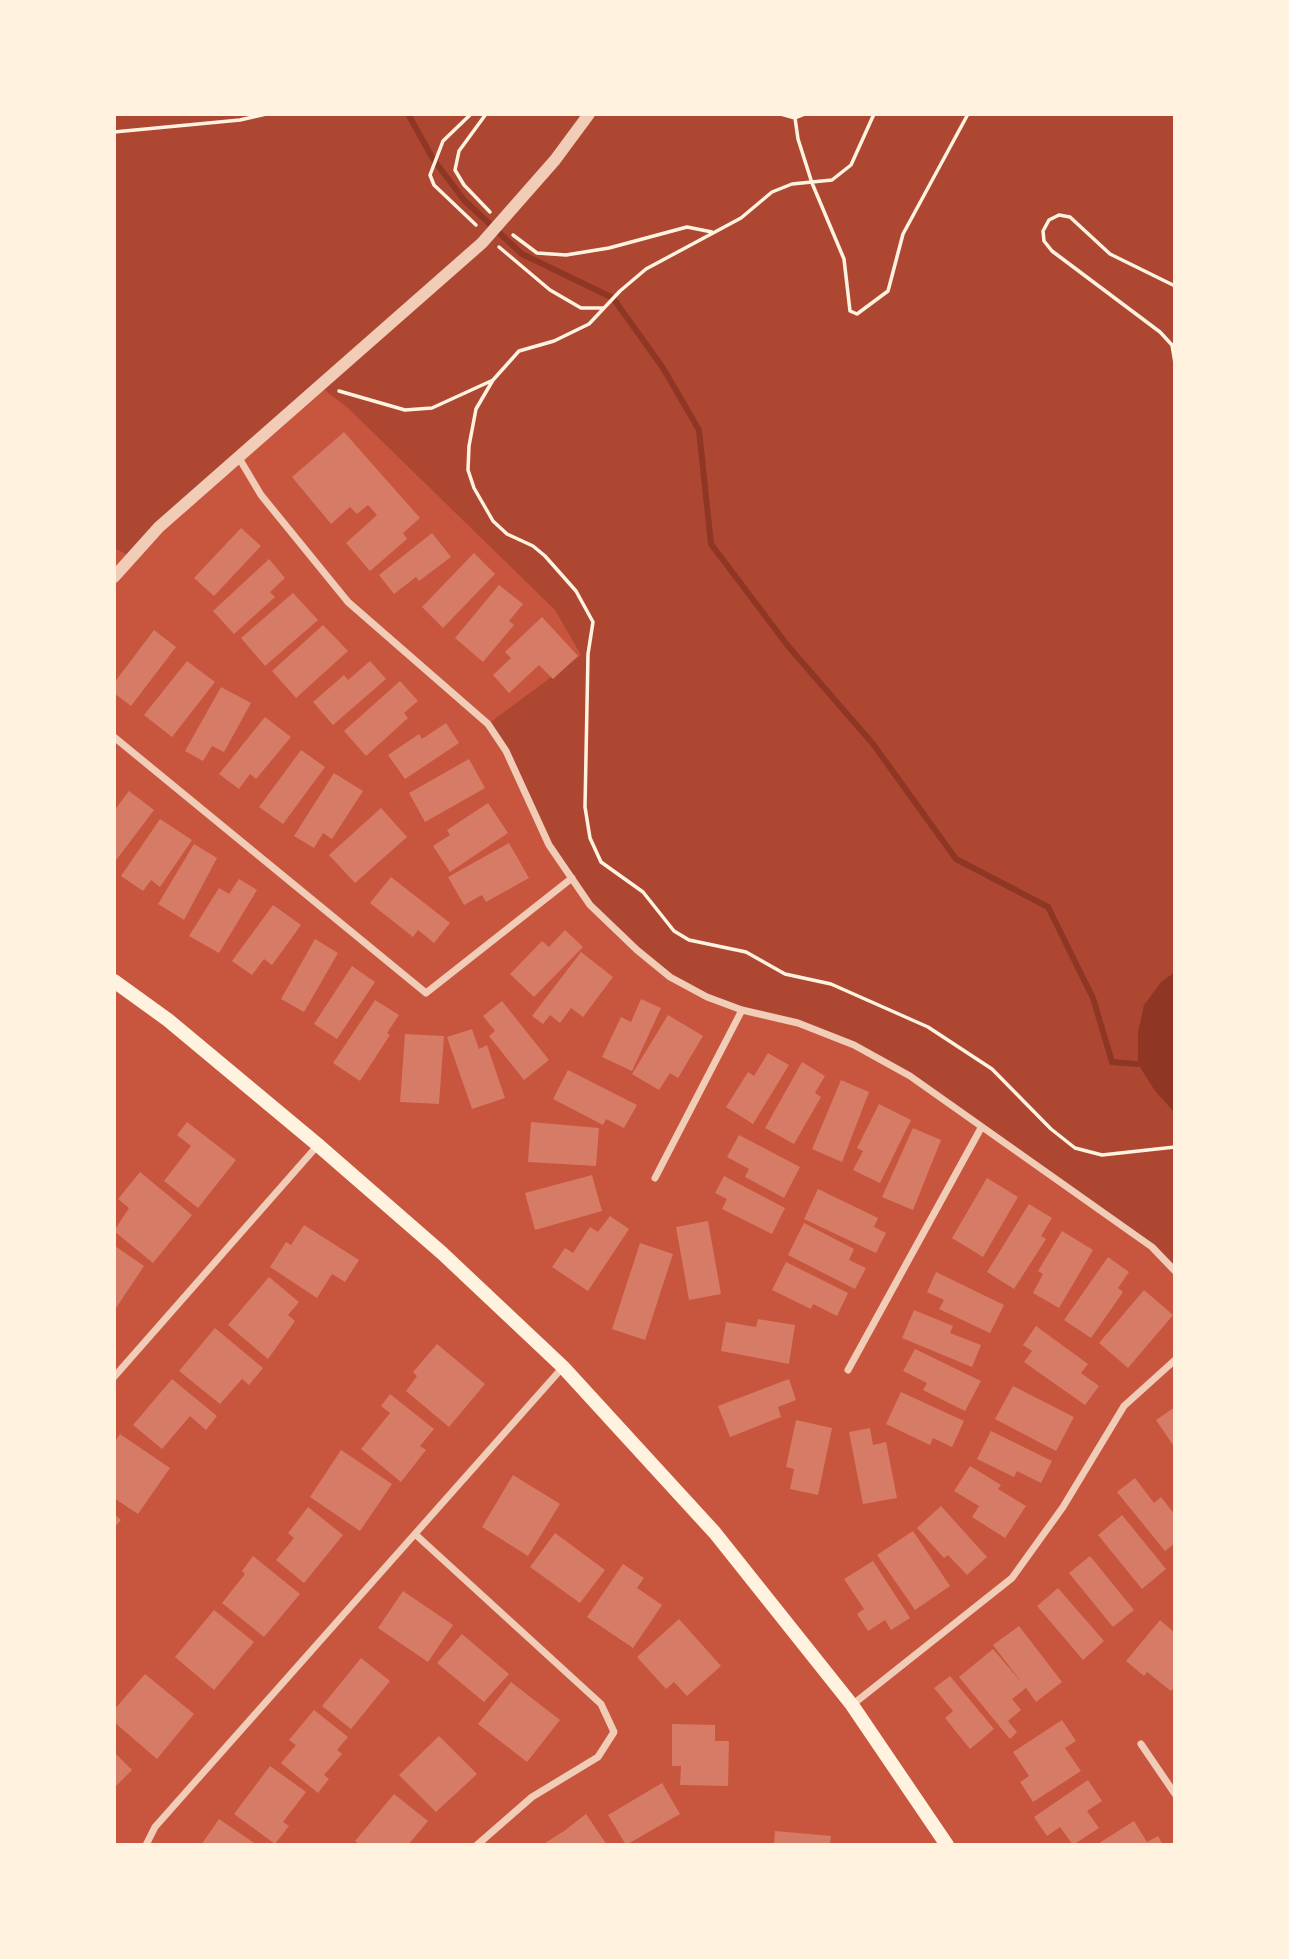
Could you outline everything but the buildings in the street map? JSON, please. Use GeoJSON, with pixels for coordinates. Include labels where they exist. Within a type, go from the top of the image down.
{"type":"FeatureCollection","features":[{"type":"Feature","properties":{"kind":"main road"},"geometry":{"type":"LineString","coordinates":[[114,981],[168,1020],[318,1144],[442,1253],[563,1367],[715,1533],[852,1705],[947,1845]]}},
{"type":"Feature","properties":{"kind":"street"},"geometry":{"type":"LineString","coordinates":[[114,577],[159,527],[482,243],[555,160],[589,114]]}},
{"type":"Feature","properties":{"kind":"street"},"geometry":{"type":"LineString","coordinates":[[239,457],[261,495],[348,602],[488,724],[506,751],[549,845],[590,905],[670,977],[707,997],[742,1010],[798,1023],[854,1045],[910,1076],[1152,1247],[1175,1271]]}},
{"type":"Feature","properties":{"kind":"street"},"geometry":{"type":"LineString","coordinates":[[114,737],[426,993],[572,878]]}},
{"type":"Feature","properties":{"kind":"street"},"geometry":{"type":"LineString","coordinates":[[655,1178],[742,1010]]}},
{"type":"Feature","properties":{"kind":"street"},"geometry":{"type":"LineString","coordinates":[[848,1370],[981,1128]]}},
{"type":"Feature","properties":{"kind":"street"},"geometry":{"type":"LineString","coordinates":[[114,1377],[318,1144]]}},
{"type":"Feature","properties":{"kind":"street"},"geometry":{"type":"LineString","coordinates":[[852,1705],[1012,1578],[1063,1507],[1124,1406],[1175,1360]]}},
{"type":"Feature","properties":{"kind":"street"},"geometry":{"type":"LineString","coordinates":[[146,1845],[155,1827],[563,1367]]}},
{"type":"Feature","properties":{"kind":"street"},"geometry":{"type":"LineString","coordinates":[[415,1534],[601,1704],[614,1732],[598,1757],[532,1797],[477,1845]]}},
{"type":"Feature","properties":{"kind":"street"},"geometry":{"type":"LineString","coordinates":[[1141,1744],[1175,1794]]}},
{"type":"Feature","properties":{"kind":"path"},"geometry":{"type":"LineString","coordinates":[[114,132],[240,120],[266,114]]}},
{"type":"Feature","properties":{"kind":"path"},"geometry":{"type":"LineString","coordinates":[[464,212],[434,185],[430,175],[443,141],[471,114]]}},
{"type":"Feature","properties":{"kind":"path"},"geometry":{"type":"LineString","coordinates":[[478,199],[455,170],[459,151],[486,114]]}},
{"type":"Feature","properties":{"kind":"path"},"geometry":{"type":"LineString","coordinates":[[780,114],[795,118],[804,114]]}},
{"type":"Feature","properties":{"kind":"path"},"geometry":{"type":"LineString","coordinates":[[874,114],[851,164],[832,180],[792,184],[772,192],[741,218],[646,269],[589,324],[571,334],[519,351],[493,380],[476,409],[469,446],[468,470],[474,488],[493,521],[507,534],[533,546],[553,565],[576,591],[593,622],[588,654],[589,731],[585,807],[590,838],[601,862],[643,892],[674,931],[689,940],[746,952],[785,974],[831,984],[928,1027],[992,1069],[1051,1129],[1075,1148],[1102,1155],[1175,1147]]}},
{"type":"Feature","properties":{"kind":"path"},"geometry":{"type":"LineString","coordinates":[[795,118],[797,139],[812,183],[844,259],[850,311],[857,314],[888,291],[903,234],[968,114]]}},
{"type":"Feature","properties":{"kind":"path"},"geometry":{"type":"LineString","coordinates":[[1175,286],[1110,254],[1070,217],[1059,215],[1049,220],[1043,231],[1044,241],[1052,251],[1160,332],[1172,345],[1175,363]]}},
{"type":"Feature","properties":{"kind":"path"},"geometry":{"type":"LineString","coordinates":[[521,243],[537,253],[565,255],[609,248],[687,227],[713,232]]}},
{"type":"Feature","properties":{"kind":"path"},"geometry":{"type":"LineString","coordinates":[[509,258],[550,290],[581,308],[604,309]]}},
{"type":"Feature","properties":{"kind":"path"},"geometry":{"type":"LineString","coordinates":[[318,385],[405,410],[432,408],[493,380]]}},
{"type":"Feature","properties":{"kind":"shaded area"},"geometry":{"type":"Polygon","coordinates":[[[114,114],[1175,114],[1175,1271],[1152,1247],[910,1076],[854,1045],[798,1023],[742,1010],[670,977],[590,905],[549,845],[524,787],[488,724],[581,655],[555,610],[348,408],[318,385],[132,557],[114,548],[114,114]]]}},
{"type":"Feature","properties":{"kind":"shaded area"},"geometry":{"type":"Polygon","coordinates":[[[1175,972],[1175,1113],[1155,1091],[1138,1064],[1138,1032],[1144,1005],[1161,982],[1175,972]]]}},
{"type":"Feature","properties":{"kind":"waterway"},"geometry":{"type":"LineString","coordinates":[[408,114],[433,159],[464,200],[522,254],[613,298],[663,368],[699,430],[711,544],[788,646],[873,744],[956,859],[1048,907],[1093,998],[1112,1062],[1138,1064],[1143,1061]]}}]}
